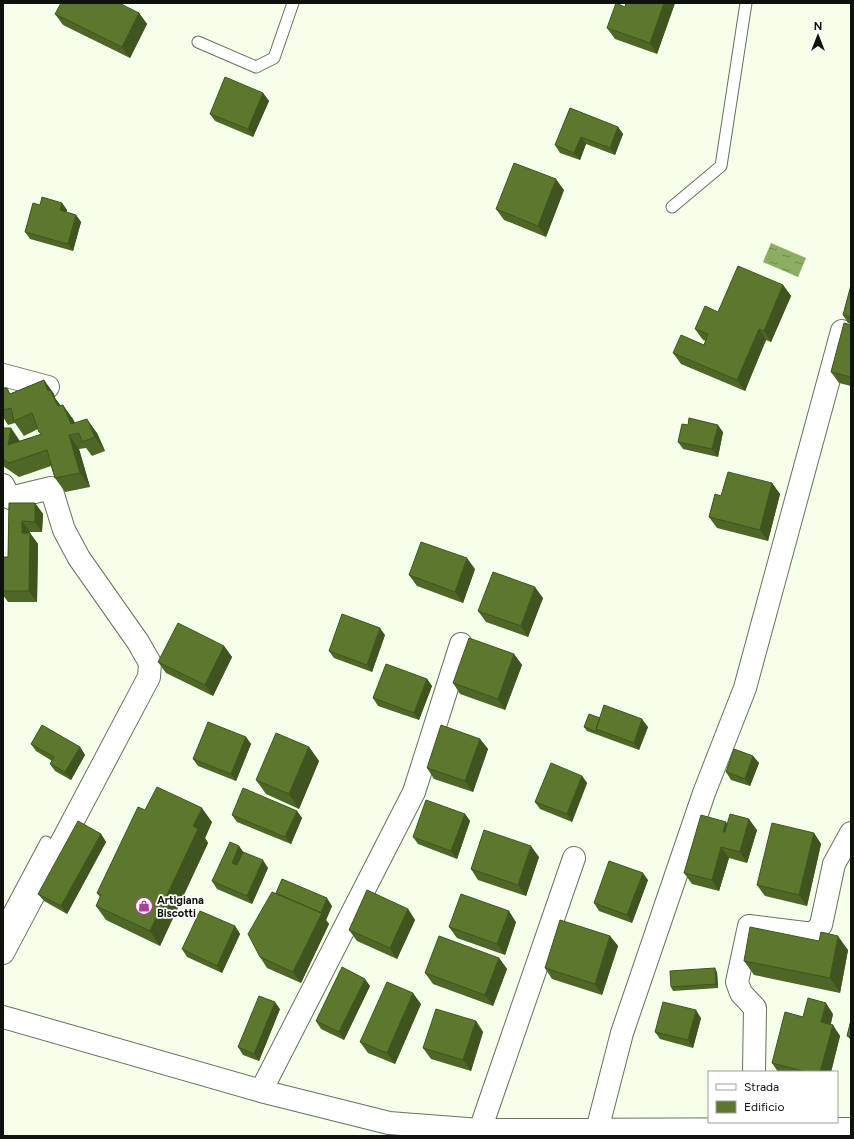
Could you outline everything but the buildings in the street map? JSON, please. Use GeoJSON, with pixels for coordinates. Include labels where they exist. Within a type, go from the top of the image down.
{"type":"FeatureCollection","features":[{"type":"Feature","properties":{"kind":"street"},"geometry":{"type":"LineString","coordinates":[[597,1130],[624,1026],[704,793],[745,688],[842,331]]}},
{"type":"Feature","properties":{"kind":"street"},"geometry":{"type":"LineString","coordinates":[[3,375],[48,387]]}},
{"type":"Feature","properties":{"kind":"street"},"geometry":{"type":"LineString","coordinates":[[3,485],[10,498],[51,488],[64,530],[79,558],[138,642],[150,663],[149,677],[3,953]]}},
{"type":"Feature","properties":{"kind":"street"},"geometry":{"type":"LineString","coordinates":[[261,1091],[414,792],[461,644]]}},
{"type":"Feature","properties":{"kind":"street"},"geometry":{"type":"LineString","coordinates":[[754,1071],[755,1008],[741,993],[737,982],[749,926],[813,934],[821,925],[834,864],[851,833]]}},
{"type":"Feature","properties":{"kind":"street"},"geometry":{"type":"LineString","coordinates":[[489,1132],[574,858]]}},
{"type":"Feature","properties":{"kind":"street"},"geometry":{"type":"LineString","coordinates":[[3,1017],[261,1091],[388,1123],[489,1132],[851,1129]]}},
{"type":"Feature","properties":{"kind":"lane"},"geometry":{"type":"LineString","coordinates":[[198,42],[256,67],[274,58],[293,3]]}},
{"type":"Feature","properties":{"kind":"lane"},"geometry":{"type":"LineString","coordinates":[[672,207],[720,166],[746,3]]}},
{"type":"Feature","properties":{"kind":"lane"},"geometry":{"type":"LineString","coordinates":[[3,922],[46,842]]}},
{"type":"Feature","properties":{"kind":"water"},"geometry":{"type":"Polygon","coordinates":[[[771,243],[806,258],[798,277],[763,262],[771,243]]]}},
{"type":"Feature","properties":{"kind":"place","name":"Artigiana Biscotti"},"geometry":{"type":"Point","coordinates":[144,906]}}]}
